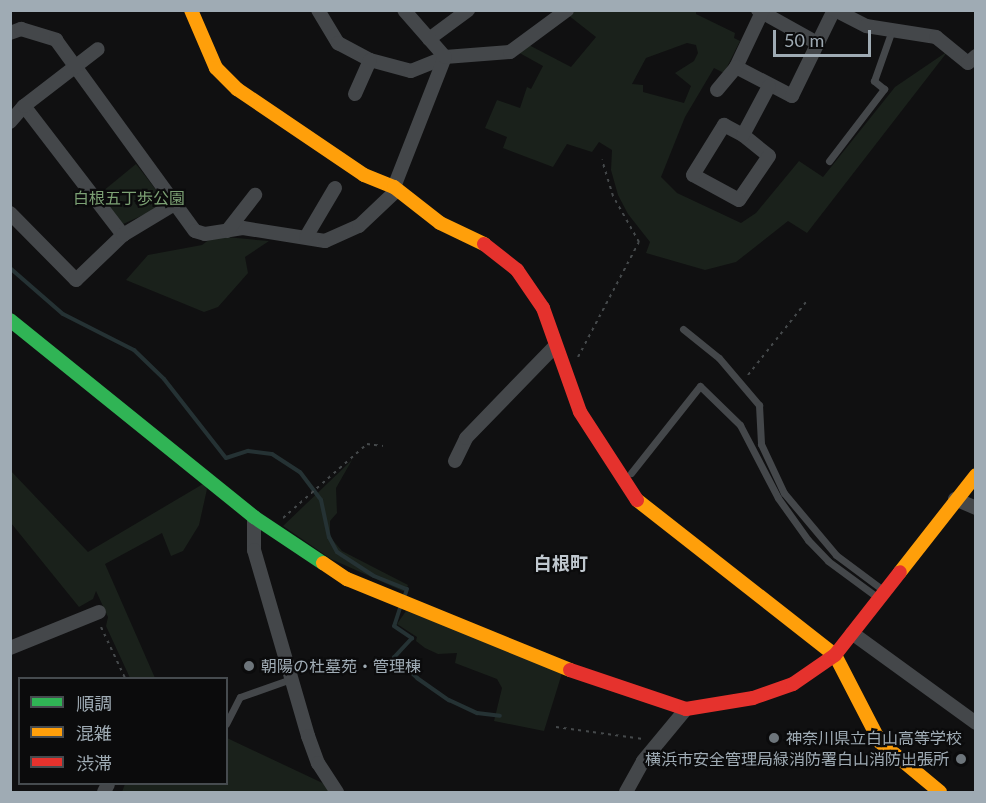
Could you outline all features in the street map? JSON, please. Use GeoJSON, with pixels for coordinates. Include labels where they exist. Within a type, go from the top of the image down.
{"type":"FeatureCollection","features":[{"type":"Feature","properties":{"kind":"street"},"geometry":{"type":"LineString","coordinates":[[191,10],[216,68],[237,89],[364,175],[395,189],[440,223],[488,246],[517,270],[543,308],[566,381],[580,412],[634,498],[835,654],[880,742],[940,792]]}},
{"type":"Feature","properties":{"kind":"street"},"geometry":{"type":"LineString","coordinates":[[318,10],[338,43],[370,60],[411,71],[445,57],[510,52],[567,10]]}},
{"type":"Feature","properties":{"kind":"street"},"geometry":{"type":"LineString","coordinates":[[404,10],[445,57]]}},
{"type":"Feature","properties":{"kind":"street"},"geometry":{"type":"LineString","coordinates":[[429,39],[468,10]]}},
{"type":"Feature","properties":{"kind":"street"},"geometry":{"type":"LineString","coordinates":[[736,67],[792,96],[834,10],[866,26],[893,27],[936,37],[973,63]]}},
{"type":"Feature","properties":{"kind":"street"},"geometry":{"type":"LineString","coordinates":[[717,90],[736,67],[761,11],[817,43]]}},
{"type":"Feature","properties":{"kind":"street"},"geometry":{"type":"LineString","coordinates":[[10,33],[21,29],[56,40],[195,231],[227,231],[243,228],[325,241],[349,232],[395,189],[445,57]]}},
{"type":"Feature","properties":{"kind":"street"},"geometry":{"type":"LineString","coordinates":[[10,122],[24,106],[98,49]]}},
{"type":"Feature","properties":{"kind":"street"},"geometry":{"type":"LineString","coordinates":[[355,94],[370,60]]}},
{"type":"Feature","properties":{"kind":"street"},"geometry":{"type":"LineString","coordinates":[[743,135],[769,86]]}},
{"type":"Feature","properties":{"kind":"street"},"geometry":{"type":"LineString","coordinates":[[24,106],[123,235]]}},
{"type":"Feature","properties":{"kind":"street"},"geometry":{"type":"LineString","coordinates":[[724,125],[743,135],[769,156],[739,200],[693,175],[724,125]]}},
{"type":"Feature","properties":{"kind":"street"},"geometry":{"type":"LineString","coordinates":[[306,237],[335,188]]}},
{"type":"Feature","properties":{"kind":"street"},"geometry":{"type":"LineString","coordinates":[[227,231],[255,195]]}},
{"type":"Feature","properties":{"kind":"street"},"geometry":{"type":"LineString","coordinates":[[10,213],[76,280],[123,235],[176,203]]}},
{"type":"Feature","properties":{"kind":"street"},"geometry":{"type":"LineString","coordinates":[[10,320],[254,517],[317,561],[378,594],[612,687],[686,709],[753,699],[793,684],[835,654],[975,475]]}},
{"type":"Feature","properties":{"kind":"street"},"geometry":{"type":"LineString","coordinates":[[455,461],[466,438],[555,346]]}},
{"type":"Feature","properties":{"kind":"street"},"geometry":{"type":"LineString","coordinates":[[955,499],[975,508]]}},
{"type":"Feature","properties":{"kind":"street"},"geometry":{"type":"LineString","coordinates":[[254,517],[254,550],[291,679],[318,763],[337,792]]}},
{"type":"Feature","properties":{"kind":"street"},"geometry":{"type":"LineString","coordinates":[[10,648],[99,612]]}},
{"type":"Feature","properties":{"kind":"street"},"geometry":{"type":"LineString","coordinates":[[852,633],[975,723]]}},
{"type":"Feature","properties":{"kind":"street"},"geometry":{"type":"LineString","coordinates":[[626,792],[660,741],[686,709]]}},
{"type":"Feature","properties":{"kind":"lane"},"geometry":{"type":"LineString","coordinates":[[829,161],[884,89],[874,81],[893,27]]}},
{"type":"Feature","properties":{"kind":"lane"},"geometry":{"type":"LineString","coordinates":[[682,329],[719,358],[759,405],[761,444],[784,493],[836,555],[882,595]]}},
{"type":"Feature","properties":{"kind":"lane"},"geometry":{"type":"LineString","coordinates":[[631,473],[700,386],[740,425],[778,498],[808,540],[828,561],[882,595]]}},
{"type":"Feature","properties":{"kind":"lane"},"geometry":{"type":"LineString","coordinates":[[228,719],[240,697],[291,679]]}},
{"type":"Feature","properties":{"kind":"path"},"geometry":{"type":"LineString","coordinates":[[566,381],[639,242],[613,196],[602,160]]}},
{"type":"Feature","properties":{"kind":"path"},"geometry":{"type":"LineString","coordinates":[[742,383],[806,302]]}},
{"type":"Feature","properties":{"kind":"path"},"geometry":{"type":"LineString","coordinates":[[270,529],[367,444],[383,446]]}},
{"type":"Feature","properties":{"kind":"path"},"geometry":{"type":"LineString","coordinates":[[99,612],[100,625],[124,677]]}},
{"type":"Feature","properties":{"kind":"path"},"geometry":{"type":"LineString","coordinates":[[556,728],[660,741]]}},
{"type":"Feature","properties":{"kind":"green space"},"geometry":{"type":"Polygon","coordinates":[[[574,11],[696,11],[696,14],[735,33],[734,38],[740,41],[724,73],[714,68],[685,117],[661,177],[677,193],[741,223],[756,213],[799,161],[823,177],[895,87],[948,51],[807,233],[788,221],[736,262],[705,270],[646,253],[650,242],[628,214],[618,195],[611,170],[612,150],[599,142],[592,152],[567,144],[553,167],[503,148],[507,137],[485,128],[497,100],[520,108],[527,87],[531,89],[543,66],[516,51],[527,44],[571,67],[596,37],[568,15],[574,11]],[[687,43],[646,58],[632,84],[643,85],[643,92],[684,103],[691,86],[675,73],[694,61],[698,53],[696,45],[687,43]]]}},
{"type":"Feature","properties":{"kind":"green space","name":"白根五丁歩公園"},"geometry":{"type":"Polygon","coordinates":[[[136,164],[164,200],[163,206],[121,225],[97,196],[136,164]]]}},
{"type":"Feature","properties":{"kind":"green space"},"geometry":{"type":"Polygon","coordinates":[[[214,236],[269,241],[245,257],[248,273],[218,307],[204,312],[126,280],[148,255],[202,245],[214,236]]]}},
{"type":"Feature","properties":{"kind":"green space"},"geometry":{"type":"Polygon","coordinates":[[[352,460],[336,488],[337,513],[330,521],[330,537],[342,551],[408,585],[405,592],[331,559],[283,526],[352,460]]]}},
{"type":"Feature","properties":{"kind":"green space"},"geometry":{"type":"Polygon","coordinates":[[[10,470],[88,552],[203,484],[207,489],[199,525],[183,551],[171,556],[162,533],[105,564],[155,677],[130,677],[106,626],[108,617],[96,591],[93,599],[79,607],[11,523],[10,470]]]}},
{"type":"Feature","properties":{"kind":"green space"},"geometry":{"type":"Polygon","coordinates":[[[406,611],[563,670],[544,731],[494,721],[502,688],[497,679],[455,663],[457,653],[438,654],[425,648],[416,641],[417,637],[397,624],[406,611]]]}},
{"type":"Feature","properties":{"kind":"green space"},"geometry":{"type":"Polygon","coordinates":[[[228,738],[331,787],[329,792],[122,792],[125,785],[228,785],[228,738]]]}},
{"type":"Feature","properties":{"kind":"waterway"},"geometry":{"type":"LineString","coordinates":[[10,268],[63,314],[134,350],[164,379],[226,458],[248,451],[272,454],[300,472],[321,500],[329,537],[337,552],[374,576],[407,589],[405,595]]}},
{"type":"Feature","properties":{"kind":"waterway"},"geometry":{"type":"LineString","coordinates":[[400,608],[394,626],[412,638],[394,657],[417,678],[449,700],[477,713],[500,716]]}},
{"type":"Feature","properties":{"kind":"traffic: fast"},"geometry":{"type":"LineString","coordinates":[[10,320],[254,517],[323,563]]}},
{"type":"Feature","properties":{"kind":"traffic: slow"},"geometry":{"type":"LineString","coordinates":[[191,10],[216,68],[237,89],[364,175],[394,187],[440,223],[484,244]]}},
{"type":"Feature","properties":{"kind":"traffic: slow"},"geometry":{"type":"LineString","coordinates":[[900,572],[976,475]]}},
{"type":"Feature","properties":{"kind":"traffic: slow"},"geometry":{"type":"LineString","coordinates":[[637,500],[835,655],[880,742],[940,792]]}},
{"type":"Feature","properties":{"kind":"traffic: slow"},"geometry":{"type":"LineString","coordinates":[[323,563],[347,579],[570,670]]}},
{"type":"Feature","properties":{"kind":"traffic: jam"},"geometry":{"type":"LineString","coordinates":[[484,244],[517,270],[543,308],[580,412],[637,500]]}},
{"type":"Feature","properties":{"kind":"traffic: jam"},"geometry":{"type":"LineString","coordinates":[[570,670],[686,709],[753,698],[793,684],[835,655],[900,572]]}},
{"type":"Feature","properties":{"kind":"place","name":"朝陽の杜墓苑・管理棟"},"geometry":{"type":"Point","coordinates":[249,666]}},
{"type":"Feature","properties":{"kind":"place","name":"神奈川県立白山高等学校"},"geometry":{"type":"Point","coordinates":[774,738]}},
{"type":"Feature","properties":{"kind":"place","name":"横浜市安全管理局緑消防署白山消防出張所"},"geometry":{"type":"Point","coordinates":[961,759]}},
{"type":"Feature","properties":{"kind":"district","name":"白根町"},"geometry":{"type":"Point","coordinates":[561,563]}}]}
